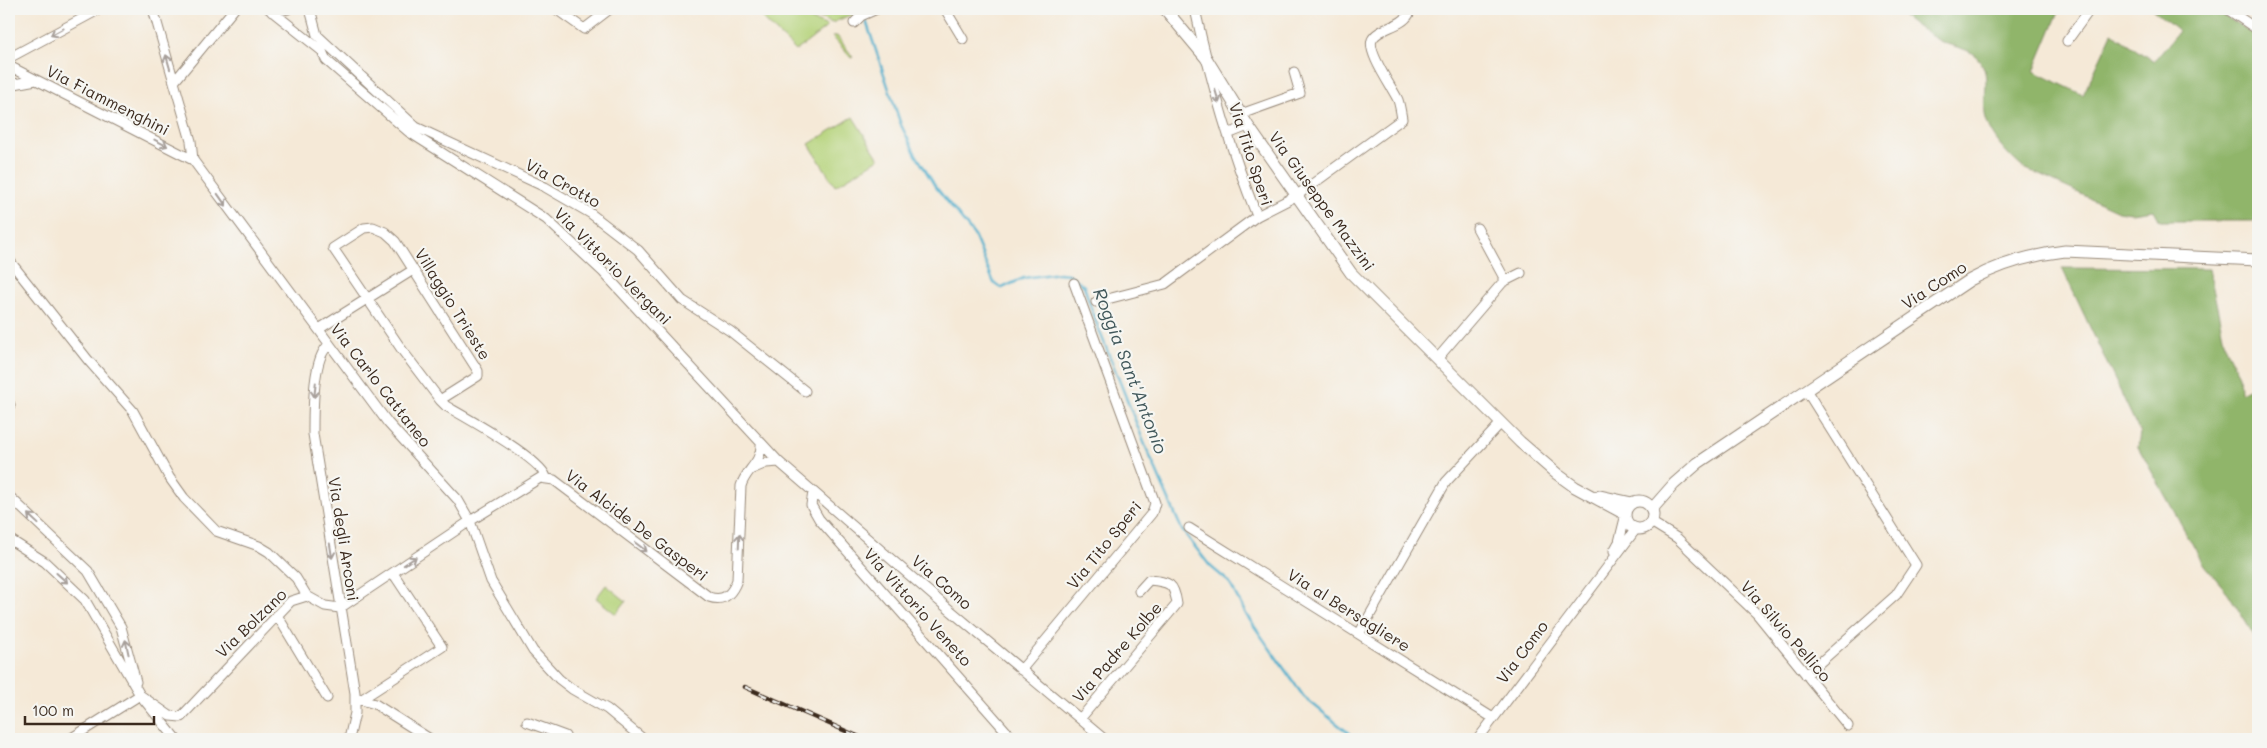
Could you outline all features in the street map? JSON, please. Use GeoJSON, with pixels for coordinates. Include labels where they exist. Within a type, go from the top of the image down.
{"type":"FeatureCollection","features":[{"type":"Feature","properties":{"kind":"main road","name":"Via Giuseppe Mazzini"},"geometry":{"type":"LineString","coordinates":[[1165,9],[1206,58],[1248,126],[1351,273],[1501,423],[1556,474],[1625,516]]}},
{"type":"Feature","properties":{"kind":"main road","name":"Via Como"},"geometry":{"type":"LineString","coordinates":[[1652,509],[1674,484],[1718,448],[1970,280],[2012,261],[2048,253],[2085,250],[2258,260]]}},
{"type":"Feature","properties":{"kind":"main road","name":"Via Como"},"geometry":{"type":"LineString","coordinates":[[1636,502],[1674,484]]}},
{"type":"Feature","properties":{"kind":"main road","name":"Via Giuseppe Mazzini"},"geometry":{"type":"LineString","coordinates":[[1586,493],[1636,502]]}},
{"type":"Feature","properties":{"kind":"main road"},"geometry":{"type":"LineString","coordinates":[[1636,502],[1647,504],[1652,509],[1651,522],[1647,527],[1636,529],[1628,525],[1625,516],[1636,502]]}},
{"type":"Feature","properties":{"kind":"street"},"geometry":{"type":"LineString","coordinates":[[9,58],[100,9]]}},
{"type":"Feature","properties":{"kind":"street","name":"Via Carlo Cattaneo"},"geometry":{"type":"LineString","coordinates":[[152,9],[191,141],[193,160],[397,435],[458,500],[470,520],[491,582],[533,651],[559,680],[607,708],[643,739]]}},
{"type":"Feature","properties":{"kind":"street"},"geometry":{"type":"LineString","coordinates":[[174,82],[234,9]]}},
{"type":"Feature","properties":{"kind":"street"},"geometry":{"type":"LineString","coordinates":[[267,10],[288,9]]}},
{"type":"Feature","properties":{"kind":"street"},"geometry":{"type":"LineString","coordinates":[[289,25],[294,9]]}},
{"type":"Feature","properties":{"kind":"street","name":"Via Crotto"},"geometry":{"type":"LineString","coordinates":[[310,9],[317,36],[416,127],[545,187],[590,213],[638,250],[682,300],[730,331],[805,391]]}},
{"type":"Feature","properties":{"kind":"street"},"geometry":{"type":"LineString","coordinates":[[556,9],[584,29],[610,9]]}},
{"type":"Feature","properties":{"kind":"street"},"geometry":{"type":"LineString","coordinates":[[945,9],[964,39]]}},
{"type":"Feature","properties":{"kind":"street","name":"Via Tito Speri"},"geometry":{"type":"LineString","coordinates":[[1096,302],[1165,284],[1256,216],[1239,173],[1206,58],[1195,9]]}},
{"type":"Feature","properties":{"kind":"street"},"geometry":{"type":"LineString","coordinates":[[1256,216],[1296,196],[1402,119],[1398,101],[1372,51],[1372,40],[1379,33],[1404,22],[1409,14],[1407,9]]}},
{"type":"Feature","properties":{"kind":"street"},"geometry":{"type":"LineString","coordinates":[[2067,41],[2088,12],[2087,9]]}},
{"type":"Feature","properties":{"kind":"street"},"geometry":{"type":"LineString","coordinates":[[2227,9],[2258,30]]}},
{"type":"Feature","properties":{"kind":"street","name":"Via Vittorio Vergani"},"geometry":{"type":"LineString","coordinates":[[267,10],[322,51],[326,60]]}},
{"type":"Feature","properties":{"kind":"street","name":"Via Vittorio Vergani"},"geometry":{"type":"LineString","coordinates":[[267,10],[318,57],[326,60],[410,132],[529,206],[546,219],[603,272],[761,446]]}},
{"type":"Feature","properties":{"kind":"street"},"geometry":{"type":"LineString","coordinates":[[854,23],[869,13]]}},
{"type":"Feature","properties":{"kind":"street","name":"Via Fiammenghini"},"geometry":{"type":"LineString","coordinates":[[9,66],[193,160]]}},
{"type":"Feature","properties":{"kind":"street"},"geometry":{"type":"LineString","coordinates":[[1241,114],[1300,93],[1294,72]]}},
{"type":"Feature","properties":{"kind":"street"},"geometry":{"type":"LineString","coordinates":[[9,85],[36,80]]}},
{"type":"Feature","properties":{"kind":"street"},"geometry":{"type":"LineString","coordinates":[[1228,134],[1248,126]]}},
{"type":"Feature","properties":{"kind":"street","name":"Villaggio Trieste"},"geometry":{"type":"LineString","coordinates":[[373,227],[379,228],[390,236],[478,371],[478,376],[440,400],[366,298],[333,248],[364,228],[373,227]]}},
{"type":"Feature","properties":{"kind":"street"},"geometry":{"type":"LineString","coordinates":[[1477,228],[1503,276],[1503,282]]}},
{"type":"Feature","properties":{"kind":"street"},"geometry":{"type":"LineString","coordinates":[[9,260],[88,360],[132,411],[168,477],[184,498],[216,531],[259,546],[269,552],[296,578],[307,596]]}},
{"type":"Feature","properties":{"kind":"street"},"geometry":{"type":"LineString","coordinates":[[319,329],[413,270]]}},
{"type":"Feature","properties":{"kind":"street"},"geometry":{"type":"LineString","coordinates":[[1437,359],[1503,282],[1521,273]]}},
{"type":"Feature","properties":{"kind":"street","name":"Via Tito Speri"},"geometry":{"type":"LineString","coordinates":[[1021,670],[1152,513],[1155,503],[1074,283]]}},
{"type":"Feature","properties":{"kind":"street","name":"Via degli Arconi"},"geometry":{"type":"LineString","coordinates":[[329,345],[320,355],[313,412],[313,434],[340,608],[359,699],[349,739]]}},
{"type":"Feature","properties":{"kind":"street"},"geometry":{"type":"LineString","coordinates":[[1806,390],[1916,564],[1896,595],[1806,675]]}},
{"type":"Feature","properties":{"kind":"street"},"geometry":{"type":"LineString","coordinates":[[340,608],[534,479],[546,477],[539,467],[490,432],[446,406],[440,400]]}},
{"type":"Feature","properties":{"kind":"street"},"geometry":{"type":"LineString","coordinates":[[1359,634],[1446,482],[1501,423]]}},
{"type":"Feature","properties":{"kind":"street","name":"Via Como"},"geometry":{"type":"LineString","coordinates":[[761,446],[1104,739]]}},
{"type":"Feature","properties":{"kind":"street","name":"Via Alcide De Gasperi"},"geometry":{"type":"LineString","coordinates":[[546,477],[554,480],[703,594],[714,599],[726,598],[731,593],[737,580],[740,486],[760,456],[761,446]]}},
{"type":"Feature","properties":{"kind":"street"},"geometry":{"type":"LineString","coordinates":[[749,470],[766,463],[779,462]]}},
{"type":"Feature","properties":{"kind":"street","name":"Via Vittorio Veneto"},"geometry":{"type":"LineString","coordinates":[[813,492],[811,506],[820,519],[1013,739]]}},
{"type":"Feature","properties":{"kind":"street"},"geometry":{"type":"LineString","coordinates":[[9,496],[91,574],[121,627],[140,694]]}},
{"type":"Feature","properties":{"kind":"street","name":"Via Como"},"geometry":{"type":"LineString","coordinates":[[1593,585],[1619,542],[1625,516]]}},
{"type":"Feature","properties":{"kind":"street","name":"Via Silvio Pellico"},"geometry":{"type":"LineString","coordinates":[[1651,522],[1677,538],[1756,614],[1848,726]]}},
{"type":"Feature","properties":{"kind":"street","name":"Via al Bersagliere"},"geometry":{"type":"LineString","coordinates":[[1189,528],[1493,718]]}},
{"type":"Feature","properties":{"kind":"street","name":"Via Como"},"geometry":{"type":"LineString","coordinates":[[1478,739],[1636,529]]}},
{"type":"Feature","properties":{"kind":"street"},"geometry":{"type":"LineString","coordinates":[[9,539],[49,566],[85,600],[140,694],[176,739]]}},
{"type":"Feature","properties":{"kind":"street"},"geometry":{"type":"LineString","coordinates":[[359,699],[442,647],[393,573]]}},
{"type":"Feature","properties":{"kind":"street","name":"Via Padre Kolbe"},"geometry":{"type":"LineString","coordinates":[[1080,718],[1177,604],[1175,590],[1166,582],[1149,580],[1139,591]]}},
{"type":"Feature","properties":{"kind":"street","name":"Via Bolzano"},"geometry":{"type":"LineString","coordinates":[[140,694],[170,716],[177,718],[185,714],[291,601],[307,596],[325,606],[340,608]]}},
{"type":"Feature","properties":{"kind":"street"},"geometry":{"type":"LineString","coordinates":[[277,615],[327,698]]}},
{"type":"Feature","properties":{"kind":"street"},"geometry":{"type":"LineString","coordinates":[[70,739],[140,694]]}},
{"type":"Feature","properties":{"kind":"street"},"geometry":{"type":"LineString","coordinates":[[359,699],[389,712],[430,739]]}},
{"type":"Feature","properties":{"kind":"street"},"geometry":{"type":"LineString","coordinates":[[527,722],[566,736],[566,739]]}},
{"type":"Feature","properties":{"kind":"green space"},"geometry":{"type":"Polygon","coordinates":[[[772,9],[789,9],[799,15],[828,26],[796,51],[762,18],[772,9]]]}},
{"type":"Feature","properties":{"kind":"green space"},"geometry":{"type":"Polygon","coordinates":[[[796,9],[858,9],[860,14],[848,16],[832,23],[796,9]]]}},
{"type":"Feature","properties":{"kind":"green space"},"geometry":{"type":"Polygon","coordinates":[[[1896,9],[2060,9],[2034,71],[2083,95],[2112,33],[2154,62],[2179,31],[2152,9],[2214,9],[2258,37],[2258,221],[2160,221],[2154,210],[2131,213],[2118,211],[2022,167],[1999,143],[1990,129],[1985,114],[1985,73],[1980,61],[1967,50],[1940,41],[1928,34],[1896,9]]]}},
{"type":"Feature","properties":{"kind":"green space"},"geometry":{"type":"Polygon","coordinates":[[[832,36],[837,36],[853,57],[851,58],[832,36]]]}},
{"type":"Feature","properties":{"kind":"green space"},"geometry":{"type":"Polygon","coordinates":[[[853,117],[879,159],[835,186],[809,144],[853,117]]]}},
{"type":"Feature","properties":{"kind":"green space"},"geometry":{"type":"Polygon","coordinates":[[[2062,268],[2209,269],[2226,350],[2239,375],[2240,393],[2258,384],[2258,642],[2228,593],[2204,565],[2138,447],[2140,433],[2062,268]]]}},
{"type":"Feature","properties":{"kind":"green space"},"geometry":{"type":"Polygon","coordinates":[[[606,585],[626,601],[616,614],[596,598],[606,585]]]}},
{"type":"Feature","properties":{"kind":"waterway","name":"Roggia Sant'Antonio"},"geometry":{"type":"LineString","coordinates":[[862,9],[901,125],[935,186],[974,235],[994,283],[1002,288],[1024,278],[1059,273],[1069,274],[1084,286],[1094,317],[1145,445],[1182,530],[1210,566],[1229,582],[1247,616],[1304,697],[1356,739]]}},
{"type":"Feature","properties":{"kind":"railway"},"geometry":{"type":"LineString","coordinates":[[745,687],[864,739]]}}]}
